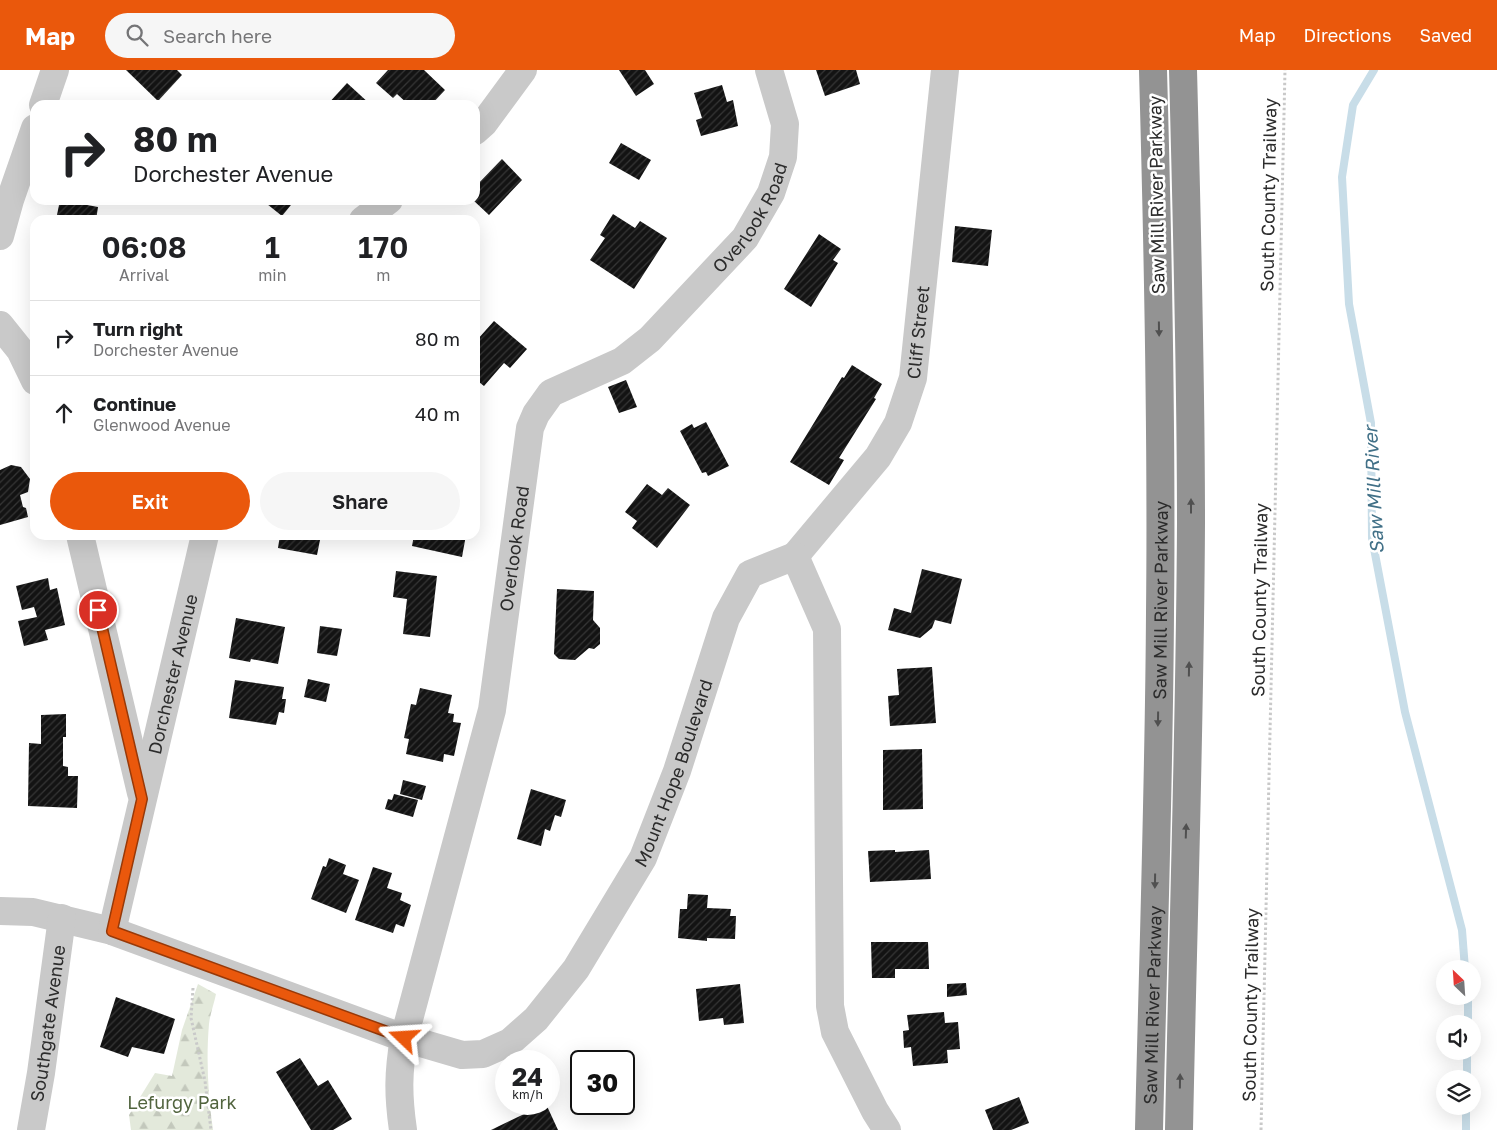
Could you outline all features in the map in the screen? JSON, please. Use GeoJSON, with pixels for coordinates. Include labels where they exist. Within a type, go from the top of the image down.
{"type":"FeatureCollection","features":[{"type":"Feature","properties":{"kind":"highway","name":"Saw Mill River Parkway"},"geometry":{"type":"LineString","coordinates":[[1149,1130],[1159,706],[1161,524],[1153,70]]}},
{"type":"Feature","properties":{"kind":"highway","name":"Saw Mill River Parkway"},"geometry":{"type":"LineString","coordinates":[[1179,1130],[1188,775],[1191,528],[1188,264],[1183,70]]}},
{"type":"Feature","properties":{"kind":"street"},"geometry":{"type":"LineString","coordinates":[[45,100],[55,70]]}},
{"type":"Feature","properties":{"kind":"street"},"geometry":{"type":"LineString","coordinates":[[480,127],[523,70]]}},
{"type":"Feature","properties":{"kind":"street","name":"Overlook Road"},"geometry":{"type":"LineString","coordinates":[[403,1130],[399,1097],[399,1068],[404,1038],[492,710],[530,428],[536,414],[551,393],[622,361],[650,339],[745,238],[771,193],[784,157],[785,124],[769,70]]}},
{"type":"Feature","properties":{"kind":"street","name":"Cliff Street"},"geometry":{"type":"LineString","coordinates":[[795,556],[878,458],[898,423],[907,396],[912,378],[945,70]]}},
{"type":"Feature","properties":{"kind":"street"},"geometry":{"type":"LineString","coordinates":[[0,236],[30,142]]}},
{"type":"Feature","properties":{"kind":"street"},"geometry":{"type":"LineString","coordinates":[[370,215],[382,205]]}},
{"type":"Feature","properties":{"kind":"street"},"geometry":{"type":"LineString","coordinates":[[0,326],[20,350],[30,371]]}},
{"type":"Feature","properties":{"kind":"street"},"geometry":{"type":"LineString","coordinates":[[81,540],[142,799]]}},
{"type":"Feature","properties":{"kind":"street","name":"Dorchester Avenue"},"geometry":{"type":"LineString","coordinates":[[112,931],[204,540]]}},
{"type":"Feature","properties":{"kind":"street"},"geometry":{"type":"LineString","coordinates":[[795,556],[827,629],[830,1006],[835,1032],[875,1111],[887,1130]]}},
{"type":"Feature","properties":{"kind":"street","name":"Mount Hope Boulevard"},"geometry":{"type":"LineString","coordinates":[[0,911],[34,912],[112,931],[404,1038],[462,1055],[483,1054],[510,1042],[536,1019],[576,969],[643,858],[677,771],[726,618],[750,574],[795,556]]}},
{"type":"Feature","properties":{"kind":"street","name":"Southgate Avenue"},"geometry":{"type":"LineString","coordinates":[[31,1130],[41,1073],[62,918]]}},
{"type":"Feature","properties":{"kind":"path","name":"South County Trailway"},"geometry":{"type":"LineString","coordinates":[[1261,1130],[1285,70]]}},
{"type":"Feature","properties":{"kind":"path"},"geometry":{"type":"LineString","coordinates":[[195,963],[191,1018],[205,1081],[211,1130]]}},
{"type":"Feature","properties":{"kind":"green space","name":"Lefurgy Park"},"geometry":{"type":"Polygon","coordinates":[[[198,984],[216,994],[210,1020],[208,1051],[209,1091],[213,1130],[131,1130],[129,1115],[155,1073],[172,1076],[182,1030],[198,984]]]}},
{"type":"Feature","properties":{"kind":"building"},"geometry":{"type":"Polygon","coordinates":[[[126,70],[177,70],[182,75],[157,100],[126,70]]]}},
{"type":"Feature","properties":{"kind":"building"},"geometry":{"type":"Polygon","coordinates":[[[388,70],[424,70],[445,90],[436,100],[404,100],[397,94],[393,98],[376,83],[388,70]]]}},
{"type":"Feature","properties":{"kind":"building"},"geometry":{"type":"Polygon","coordinates":[[[619,70],[645,70],[654,84],[636,96],[619,70]]]}},
{"type":"Feature","properties":{"kind":"building"},"geometry":{"type":"Polygon","coordinates":[[[816,70],[856,70],[860,84],[825,96],[816,70]]]}},
{"type":"Feature","properties":{"kind":"building"},"geometry":{"type":"Polygon","coordinates":[[[347,83],[366,100],[332,100],[347,83]]]}},
{"type":"Feature","properties":{"kind":"building"},"geometry":{"type":"Polygon","coordinates":[[[722,85],[727,102],[733,100],[738,126],[701,136],[696,120],[702,118],[694,93],[722,85]]]}},
{"type":"Feature","properties":{"kind":"building"},"geometry":{"type":"Polygon","coordinates":[[[621,143],[651,160],[639,180],[609,163],[621,143]]]}},
{"type":"Feature","properties":{"kind":"building"},"geometry":{"type":"Polygon","coordinates":[[[502,159],[522,180],[489,215],[478,205],[480,205],[480,182],[502,159]]]}},
{"type":"Feature","properties":{"kind":"building"},"geometry":{"type":"Polygon","coordinates":[[[59,205],[98,207],[97,215],[57,215],[59,205]]]}},
{"type":"Feature","properties":{"kind":"building"},"geometry":{"type":"Polygon","coordinates":[[[268,205],[291,205],[281,215],[268,205]]]}},
{"type":"Feature","properties":{"kind":"building"},"geometry":{"type":"Polygon","coordinates":[[[613,214],[635,228],[640,221],[667,238],[634,289],[590,260],[605,238],[600,235],[613,214]]]}},
{"type":"Feature","properties":{"kind":"building"},"geometry":{"type":"Polygon","coordinates":[[[955,226],[992,230],[988,266],[952,262],[955,226]]]}},
{"type":"Feature","properties":{"kind":"building"},"geometry":{"type":"Polygon","coordinates":[[[819,234],[841,249],[833,260],[838,263],[811,307],[784,289],[819,234]]]}},
{"type":"Feature","properties":{"kind":"building"},"geometry":{"type":"Polygon","coordinates":[[[494,321],[527,349],[510,368],[504,363],[484,386],[480,383],[480,337],[494,321]]]}},
{"type":"Feature","properties":{"kind":"building"},"geometry":{"type":"Polygon","coordinates":[[[852,365],[882,384],[874,398],[876,399],[839,458],[844,460],[829,485],[790,462],[842,377],[844,378],[852,365]]]}},
{"type":"Feature","properties":{"kind":"building"},"geometry":{"type":"Polygon","coordinates":[[[626,380],[637,407],[619,413],[608,387],[626,380]]]}},
{"type":"Feature","properties":{"kind":"building"},"geometry":{"type":"Polygon","coordinates":[[[706,422],[729,466],[708,476],[706,472],[702,473],[680,431],[692,424],[694,428],[706,422]]]}},
{"type":"Feature","properties":{"kind":"building"},"geometry":{"type":"Polygon","coordinates":[[[11,465],[21,467],[30,479],[28,492],[20,495],[28,517],[0,525],[0,470],[11,465]]]}},
{"type":"Feature","properties":{"kind":"building"},"geometry":{"type":"Polygon","coordinates":[[[647,484],[662,495],[668,488],[690,505],[657,548],[632,528],[637,521],[625,512],[647,484]]]}},
{"type":"Feature","properties":{"kind":"building"},"geometry":{"type":"Polygon","coordinates":[[[279,540],[320,540],[317,555],[278,548],[279,540]]]}},
{"type":"Feature","properties":{"kind":"building"},"geometry":{"type":"Polygon","coordinates":[[[413,540],[465,540],[462,557],[412,546],[413,540]]]}},
{"type":"Feature","properties":{"kind":"building"},"geometry":{"type":"Polygon","coordinates":[[[922,569],[962,579],[951,624],[935,620],[932,628],[920,638],[888,630],[894,608],[911,613],[922,569]]]}},
{"type":"Feature","properties":{"kind":"building"},"geometry":{"type":"Polygon","coordinates":[[[396,571],[437,576],[430,637],[403,634],[407,599],[393,597],[396,571]]]}},
{"type":"Feature","properties":{"kind":"building"},"geometry":{"type":"Polygon","coordinates":[[[48,578],[50,590],[57,588],[65,625],[45,630],[48,640],[24,646],[18,621],[37,617],[34,607],[22,610],[16,586],[48,578]]]}},
{"type":"Feature","properties":{"kind":"building"},"geometry":{"type":"Polygon","coordinates":[[[557,589],[594,591],[593,620],[600,628],[600,644],[594,649],[589,648],[575,660],[559,659],[554,654],[557,589]]]}},
{"type":"Feature","properties":{"kind":"building"},"geometry":{"type":"Polygon","coordinates":[[[236,618],[285,627],[278,664],[251,659],[250,662],[229,658],[236,618]]]}},
{"type":"Feature","properties":{"kind":"building"},"geometry":{"type":"Polygon","coordinates":[[[320,626],[342,629],[337,656],[317,653],[320,626]]]}},
{"type":"Feature","properties":{"kind":"building"},"geometry":{"type":"Polygon","coordinates":[[[932,667],[936,723],[890,726],[888,696],[899,695],[897,669],[932,667]]]}},
{"type":"Feature","properties":{"kind":"building"},"geometry":{"type":"Polygon","coordinates":[[[308,679],[330,684],[326,702],[304,697],[308,679]]]}},
{"type":"Feature","properties":{"kind":"building"},"geometry":{"type":"Polygon","coordinates":[[[235,680],[284,687],[282,699],[286,699],[284,713],[279,712],[276,725],[229,718],[235,680]]]}},
{"type":"Feature","properties":{"kind":"building"},"geometry":{"type":"Polygon","coordinates":[[[420,688],[452,695],[448,713],[454,714],[453,722],[461,723],[454,756],[444,754],[443,762],[406,754],[409,739],[404,738],[411,704],[416,705],[420,688]]]}},
{"type":"Feature","properties":{"kind":"building"},"geometry":{"type":"Polygon","coordinates":[[[66,714],[66,737],[63,737],[63,766],[68,767],[68,776],[78,776],[77,808],[28,806],[29,743],[41,744],[41,715],[66,714]]]}},
{"type":"Feature","properties":{"kind":"building"},"geometry":{"type":"Polygon","coordinates":[[[922,749],[923,809],[883,810],[883,750],[922,749]]]}},
{"type":"Feature","properties":{"kind":"building"},"geometry":{"type":"Polygon","coordinates":[[[403,780],[426,786],[422,800],[400,794],[403,780]]]}},
{"type":"Feature","properties":{"kind":"building"},"geometry":{"type":"Polygon","coordinates":[[[531,789],[566,800],[561,817],[555,815],[550,831],[545,829],[541,846],[517,839],[531,789]]]}},
{"type":"Feature","properties":{"kind":"building"},"geometry":{"type":"Polygon","coordinates":[[[394,794],[418,800],[413,817],[385,809],[388,799],[392,800],[394,794]]]}},
{"type":"Feature","properties":{"kind":"building"},"geometry":{"type":"Polygon","coordinates":[[[895,850],[895,852],[929,850],[931,879],[870,882],[868,851],[895,850]]]}},
{"type":"Feature","properties":{"kind":"building"},"geometry":{"type":"Polygon","coordinates":[[[329,858],[346,865],[343,874],[359,880],[346,913],[311,899],[323,866],[326,867],[329,858]]]}},
{"type":"Feature","properties":{"kind":"building"},"geometry":{"type":"Polygon","coordinates":[[[373,867],[392,873],[387,888],[402,893],[400,900],[411,905],[404,927],[396,924],[393,933],[355,920],[373,867]]]}},
{"type":"Feature","properties":{"kind":"building"},"geometry":{"type":"Polygon","coordinates":[[[688,894],[708,895],[707,908],[731,909],[730,916],[736,916],[735,939],[707,938],[707,941],[678,938],[680,909],[687,909],[688,894]]]}},
{"type":"Feature","properties":{"kind":"building"},"geometry":{"type":"Polygon","coordinates":[[[871,942],[928,942],[929,969],[895,969],[895,978],[872,978],[871,942]]]}},
{"type":"Feature","properties":{"kind":"building"},"geometry":{"type":"Polygon","coordinates":[[[966,983],[967,995],[947,997],[947,984],[966,983]]]}},
{"type":"Feature","properties":{"kind":"building"},"geometry":{"type":"Polygon","coordinates":[[[740,984],[744,1023],[724,1025],[723,1018],[699,1021],[696,989],[740,984]]]}},
{"type":"Feature","properties":{"kind":"building"},"geometry":{"type":"Polygon","coordinates":[[[116,997],[175,1019],[164,1054],[132,1047],[128,1057],[100,1047],[116,997]]]}},
{"type":"Feature","properties":{"kind":"building"},"geometry":{"type":"Polygon","coordinates":[[[944,1012],[945,1023],[958,1022],[960,1049],[947,1050],[948,1063],[913,1066],[911,1047],[904,1048],[903,1031],[909,1030],[907,1015],[944,1012]]]}},
{"type":"Feature","properties":{"kind":"building"},"geometry":{"type":"Polygon","coordinates":[[[300,1058],[318,1086],[328,1080],[352,1119],[333,1130],[311,1130],[276,1072],[300,1058]]]}},
{"type":"Feature","properties":{"kind":"building"},"geometry":{"type":"Polygon","coordinates":[[[1019,1097],[1029,1123],[1011,1130],[993,1130],[985,1110],[1019,1097]]]}},
{"type":"Feature","properties":{"kind":"building"},"geometry":{"type":"Polygon","coordinates":[[[522,1115],[551,1115],[558,1130],[491,1130],[522,1115]]]}},
{"type":"Feature","properties":{"kind":"waterway","name":"Saw Mill River"},"geometry":{"type":"LineString","coordinates":[[1374,70],[1353,105],[1342,177],[1349,304],[1371,423],[1372,538],[1405,712],[1462,930],[1464,960]]}},
{"type":"Feature","properties":{"kind":"waterway","name":"Saw Mill River"},"geometry":{"type":"LineString","coordinates":[[1468,1005],[1468,1015]]}},
{"type":"Feature","properties":{"kind":"waterway","name":"Saw Mill River"},"geometry":{"type":"LineString","coordinates":[[1467,1060],[1467,1070]]}},
{"type":"Feature","properties":{"kind":"waterway","name":"Saw Mill River"},"geometry":{"type":"LineString","coordinates":[[1466,1115],[1466,1130]]}},
{"type":"Feature","properties":{"kind":"route"},"geometry":{"type":"LineString","coordinates":[[98,610],[142,799],[112,931],[404,1038]]}}]}
